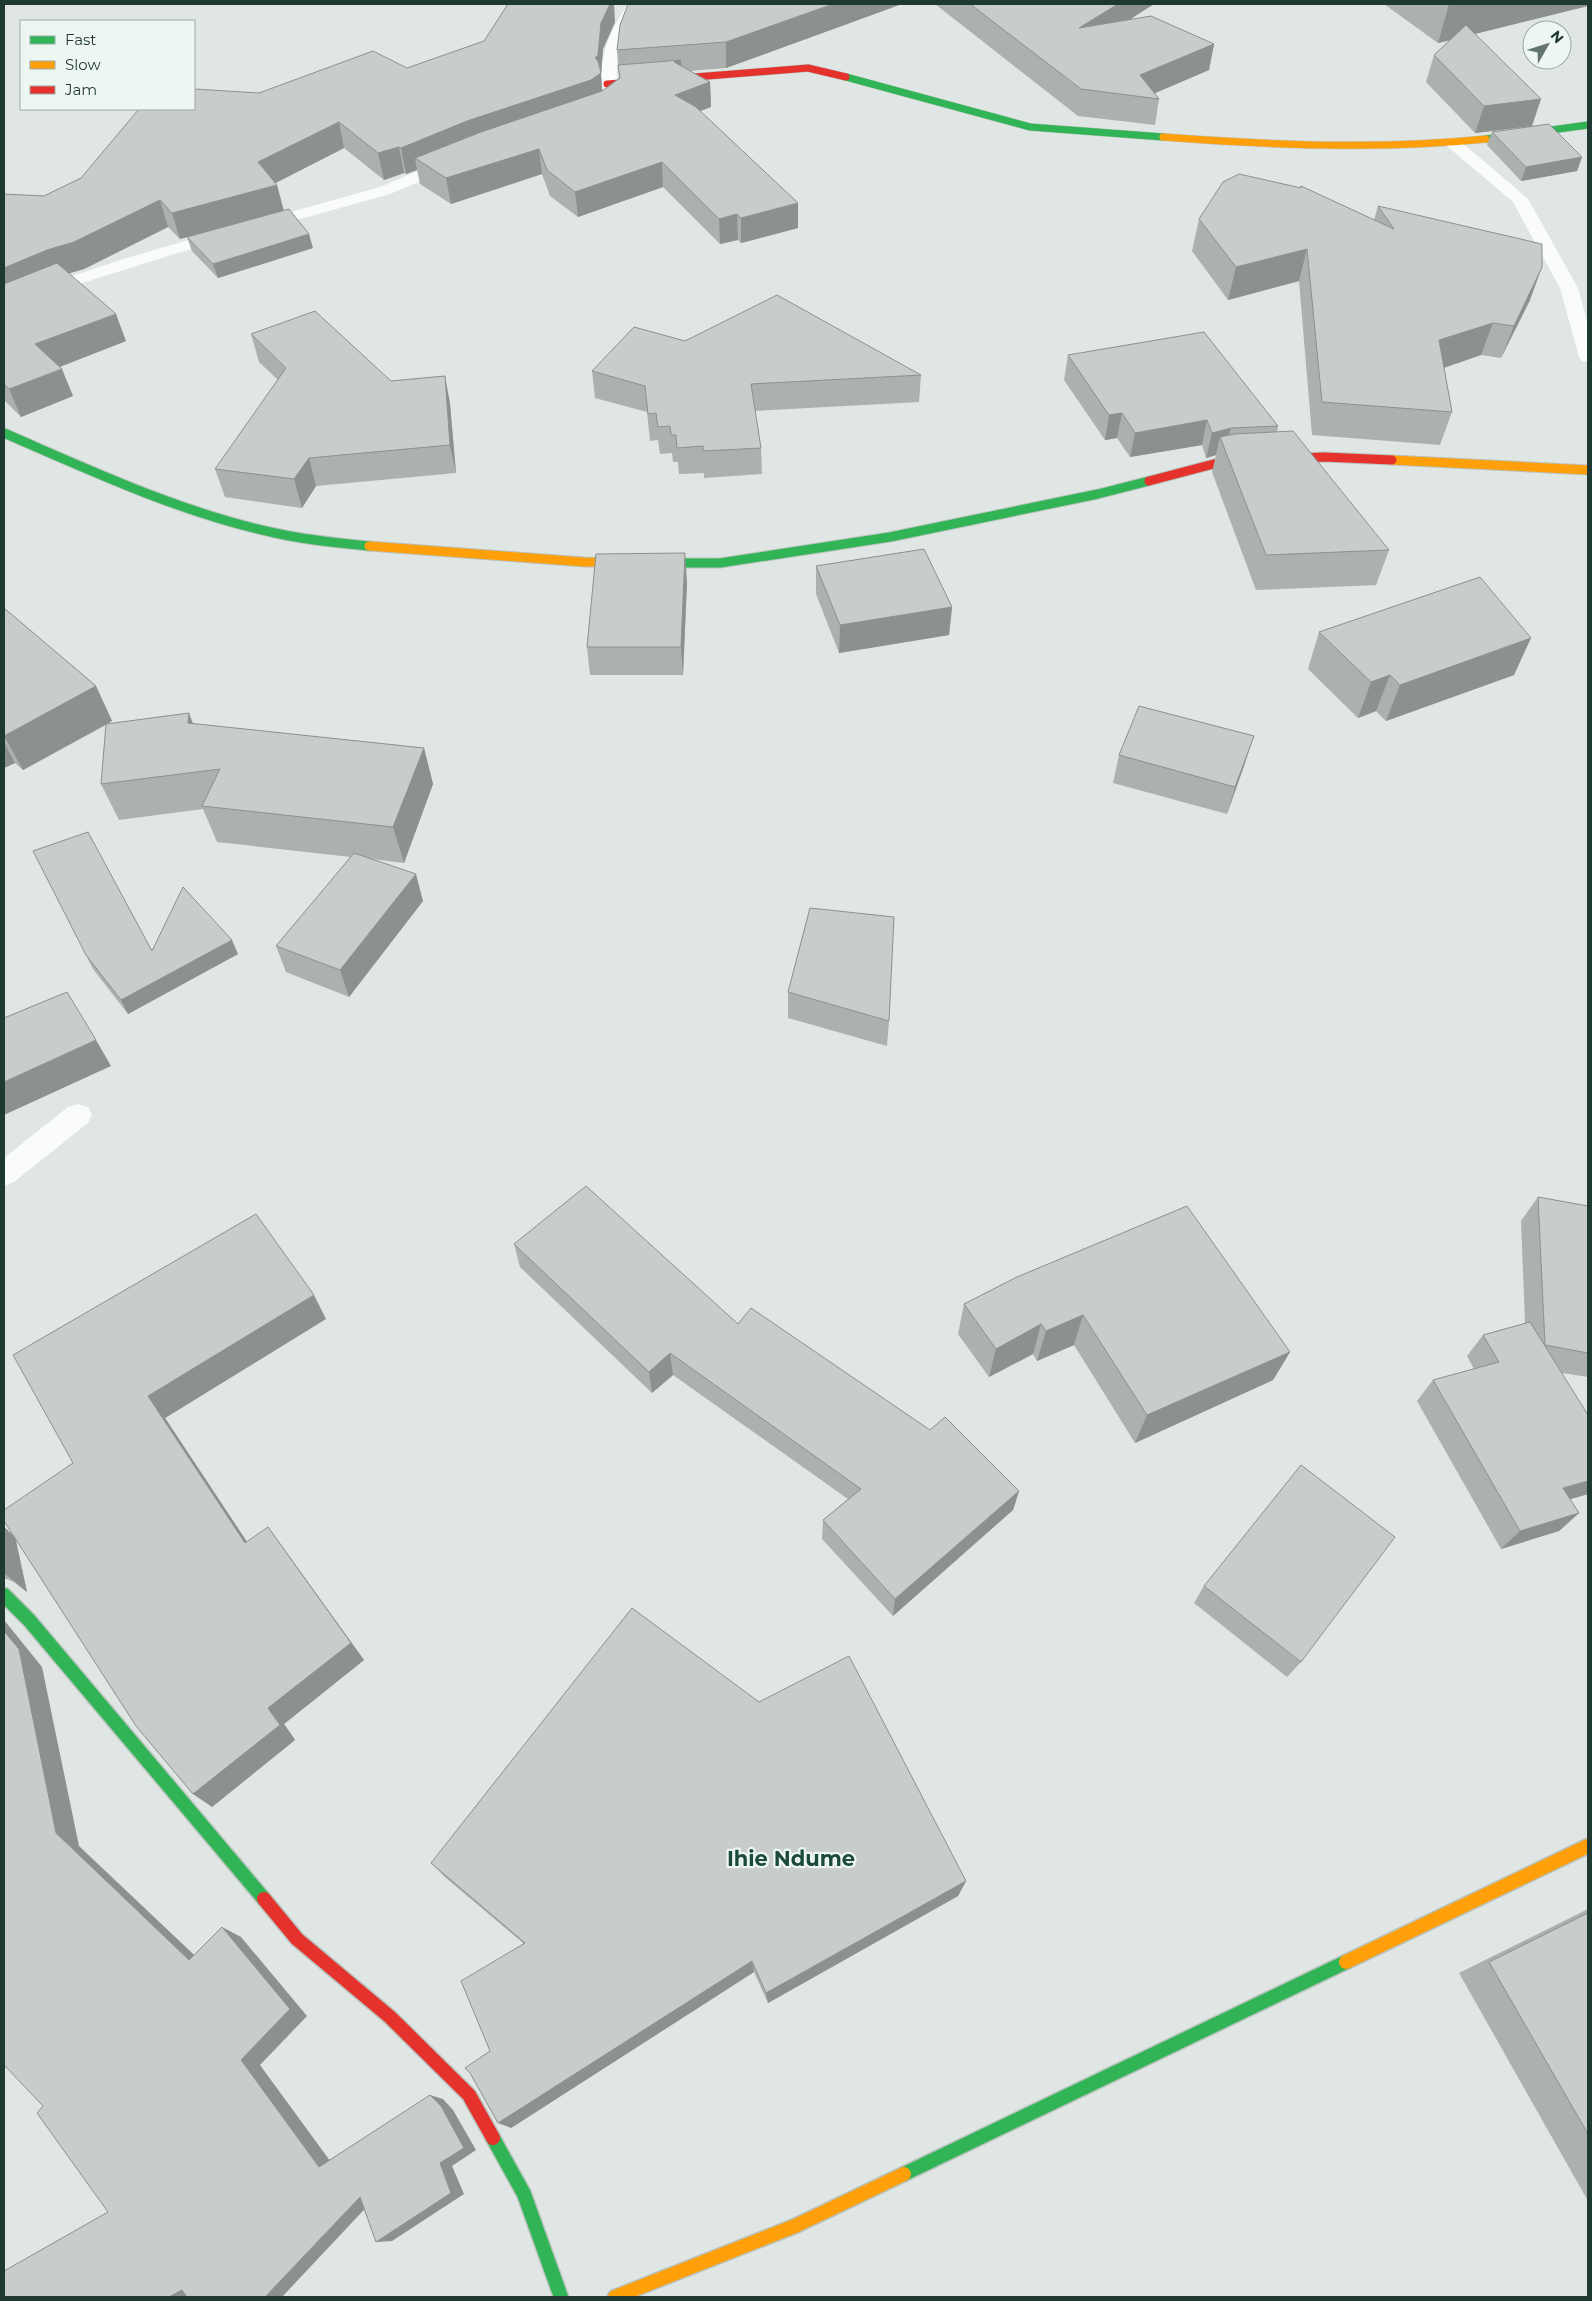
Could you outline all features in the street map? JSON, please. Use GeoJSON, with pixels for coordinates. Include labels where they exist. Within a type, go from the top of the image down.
{"type":"FeatureCollection","features":[{"type":"Feature","properties":{"kind":"street"},"geometry":{"type":"LineString","coordinates":[[590,114],[599,111],[613,101],[607,84],[608,66],[617,31],[635,4]]}},
{"type":"Feature","properties":{"kind":"street"},"geometry":{"type":"LineString","coordinates":[[607,84],[808,68],[890,87],[1030,127],[1203,140],[1360,148],[1453,142],[1588,125]]}},
{"type":"Feature","properties":{"kind":"street"},"geometry":{"type":"LineString","coordinates":[[1453,142],[1520,199],[1569,288],[1588,356]]}},
{"type":"Feature","properties":{"kind":"street"},"geometry":{"type":"LineString","coordinates":[[4,308],[64,283],[146,257],[384,191],[469,155]]}},
{"type":"Feature","properties":{"kind":"street"},"geometry":{"type":"LineString","coordinates":[[4,433],[157,498],[249,528],[331,544],[415,548],[584,562],[720,563],[880,538],[1098,494],[1225,461],[1324,457],[1588,470]]}},
{"type":"Feature","properties":{"kind":"street"},"geometry":{"type":"LineString","coordinates":[[4,1174],[78,1115]]}},
{"type":"Feature","properties":{"kind":"street"},"geometry":{"type":"LineString","coordinates":[[4,1595],[29,1620],[297,1939],[390,2017],[469,2095],[524,2194],[561,2297]]}},
{"type":"Feature","properties":{"kind":"street"},"geometry":{"type":"LineString","coordinates":[[615,2297],[795,2226],[1588,1846]]}},
{"type":"Feature","properties":{"kind":"building"},"geometry":{"type":"Polygon","coordinates":[[[508,4],[610,4],[601,23],[598,55],[595,58],[598,61],[601,73],[591,80],[467,121],[401,148],[378,153],[339,122],[258,162],[277,185],[172,213],[160,200],[74,242],[47,250],[4,268],[4,194],[44,196],[81,178],[138,110],[195,110],[195,89],[259,93],[373,51],[407,68],[484,41],[508,4]]]}},
{"type":"Feature","properties":{"kind":"building"},"geometry":{"type":"Polygon","coordinates":[[[628,4],[833,4],[726,42],[617,50],[620,25],[628,4]]]}},
{"type":"Feature","properties":{"kind":"building"},"geometry":{"type":"Polygon","coordinates":[[[970,4],[1118,4],[1079,28],[1151,16],[1214,44],[1140,75],[1159,99],[1081,89],[970,4]]]}},
{"type":"Feature","properties":{"kind":"building"},"geometry":{"type":"Polygon","coordinates":[[[1466,25],[1541,99],[1484,106],[1434,55],[1466,25]]]}},
{"type":"Feature","properties":{"kind":"building"},"geometry":{"type":"Polygon","coordinates":[[[681,60],[674,62],[710,82],[675,95],[696,107],[798,203],[741,218],[737,214],[719,219],[662,162],[575,192],[547,170],[539,149],[446,178],[415,158],[481,132],[602,91],[620,78],[618,65],[681,60]]]}},
{"type":"Feature","properties":{"kind":"building"},"geometry":{"type":"Polygon","coordinates":[[[1549,124],[1582,157],[1526,167],[1492,132],[1549,124]]]}},
{"type":"Feature","properties":{"kind":"building"},"geometry":{"type":"Polygon","coordinates":[[[1239,174],[1301,188],[1301,186],[1394,229],[1378,206],[1542,244],[1542,267],[1514,326],[1493,323],[1439,340],[1452,412],[1322,402],[1307,249],[1236,267],[1199,219],[1223,182],[1239,174]]]}},
{"type":"Feature","properties":{"kind":"building"},"geometry":{"type":"Polygon","coordinates":[[[289,209],[309,234],[213,264],[187,237],[289,209]]]}},
{"type":"Feature","properties":{"kind":"building"},"geometry":{"type":"Polygon","coordinates":[[[57,263],[116,314],[35,344],[62,369],[9,389],[4,384],[4,284],[57,263]]]}},
{"type":"Feature","properties":{"kind":"building"},"geometry":{"type":"Polygon","coordinates":[[[777,295],[921,375],[751,384],[761,448],[703,451],[703,446],[677,448],[676,435],[671,435],[670,426],[658,427],[656,413],[648,414],[645,386],[592,371],[634,327],[685,341],[777,295]]]}},
{"type":"Feature","properties":{"kind":"building"},"geometry":{"type":"Polygon","coordinates":[[[315,311],[391,381],[445,376],[450,445],[309,458],[294,479],[215,469],[286,368],[251,334],[315,311]]]}},
{"type":"Feature","properties":{"kind":"building"},"geometry":{"type":"Polygon","coordinates":[[[1204,332],[1278,426],[1231,428],[1212,433],[1207,420],[1135,433],[1122,413],[1109,415],[1068,355],[1204,332]]]}},
{"type":"Feature","properties":{"kind":"building"},"geometry":{"type":"Polygon","coordinates":[[[1293,431],[1389,550],[1266,555],[1220,437],[1234,434],[1293,431]]]}},
{"type":"Feature","properties":{"kind":"building"},"geometry":{"type":"Polygon","coordinates":[[[924,549],[952,607],[840,625],[816,566],[924,549]]]}},
{"type":"Feature","properties":{"kind":"building"},"geometry":{"type":"Polygon","coordinates":[[[685,553],[681,647],[587,647],[596,554],[685,553]]]}},
{"type":"Feature","properties":{"kind":"building"},"geometry":{"type":"Polygon","coordinates":[[[1480,577],[1531,638],[1400,685],[1390,675],[1371,682],[1319,632],[1480,577]]]}},
{"type":"Feature","properties":{"kind":"building"},"geometry":{"type":"Polygon","coordinates":[[[4,608],[96,686],[4,736],[4,608]]]}},
{"type":"Feature","properties":{"kind":"building"},"geometry":{"type":"Polygon","coordinates":[[[1139,706],[1254,736],[1235,787],[1119,755],[1139,706]]]}},
{"type":"Feature","properties":{"kind":"building"},"geometry":{"type":"Polygon","coordinates":[[[189,713],[188,723],[424,748],[393,827],[202,806],[220,769],[101,784],[106,724],[189,713]]]}},
{"type":"Feature","properties":{"kind":"building"},"geometry":{"type":"Polygon","coordinates":[[[88,832],[152,951],[183,887],[232,940],[121,1000],[86,955],[33,851],[88,832]]]}},
{"type":"Feature","properties":{"kind":"building"},"geometry":{"type":"Polygon","coordinates":[[[354,853],[416,874],[340,970],[276,946],[354,853]]]}},
{"type":"Feature","properties":{"kind":"building"},"geometry":{"type":"Polygon","coordinates":[[[810,908],[894,917],[889,1021],[788,992],[810,908]]]}},
{"type":"Feature","properties":{"kind":"building"},"geometry":{"type":"Polygon","coordinates":[[[67,992],[96,1040],[4,1082],[4,1018],[67,992]]]}},
{"type":"Feature","properties":{"kind":"building"},"geometry":{"type":"Polygon","coordinates":[[[586,1186],[738,1324],[751,1308],[930,1430],[945,1417],[1019,1491],[895,1599],[823,1520],[861,1489],[670,1353],[649,1372],[514,1244],[586,1186]]]}},
{"type":"Feature","properties":{"kind":"building"},"geometry":{"type":"Polygon","coordinates":[[[1538,1197],[1588,1206],[1588,1353],[1545,1345],[1538,1197]]]}},
{"type":"Feature","properties":{"kind":"building"},"geometry":{"type":"Polygon","coordinates":[[[1187,1206],[1290,1352],[1147,1415],[1083,1315],[1046,1331],[1041,1324],[996,1349],[964,1304],[1017,1277],[1187,1206]]]}},
{"type":"Feature","properties":{"kind":"building"},"geometry":{"type":"Polygon","coordinates":[[[256,1214],[314,1295],[148,1396],[245,1543],[268,1527],[351,1643],[268,1708],[280,1725],[193,1794],[136,1726],[4,1521],[4,1510],[73,1463],[13,1355],[256,1214]]]}},
{"type":"Feature","properties":{"kind":"building"},"geometry":{"type":"Polygon","coordinates":[[[1530,1322],[1588,1415],[1588,1481],[1563,1488],[1579,1513],[1520,1531],[1433,1380],[1499,1362],[1483,1335],[1530,1322]]]}},
{"type":"Feature","properties":{"kind":"building"},"geometry":{"type":"Polygon","coordinates":[[[1301,1465],[1395,1537],[1301,1662],[1204,1586],[1301,1465]]]}},
{"type":"Feature","properties":{"kind":"building"},"geometry":{"type":"Polygon","coordinates":[[[632,1608],[759,1702],[849,1656],[966,1881],[766,1993],[752,1961],[498,2123],[470,2073],[465,2068],[490,2051],[461,1981],[525,1943],[431,1863],[632,1608]]]}},
{"type":"Feature","properties":{"kind":"building"},"geometry":{"type":"Polygon","coordinates":[[[4,1631],[19,1649],[56,1833],[189,1960],[222,1927],[290,2009],[241,2060],[319,2167],[430,2095],[441,2106],[464,2148],[440,2163],[451,2193],[376,2242],[360,2197],[265,2297],[187,2297],[182,2290],[169,2297],[4,2297],[4,2271],[108,2212],[37,2113],[43,2106],[4,2065],[4,1631]]]}},
{"type":"Feature","properties":{"kind":"building"},"geometry":{"type":"Polygon","coordinates":[[[1588,1913],[1588,2134],[1489,1962],[1588,1913]]]}},
{"type":"Feature","properties":{"kind":"traffic: fast"},"geometry":{"type":"LineString","coordinates":[[846,77],[1030,127],[1163,137]]}},
{"type":"Feature","properties":{"kind":"traffic: fast"},"geometry":{"type":"LineString","coordinates":[[1486,139],[1588,125]]}},
{"type":"Feature","properties":{"kind":"traffic: fast"},"geometry":{"type":"LineString","coordinates":[[4,433],[137,489],[227,521],[274,533],[321,541],[369,546]]}},
{"type":"Feature","properties":{"kind":"traffic: fast"},"geometry":{"type":"LineString","coordinates":[[664,563],[720,563],[890,537],[1098,494],[1149,481]]}},
{"type":"Feature","properties":{"kind":"traffic: fast"},"geometry":{"type":"LineString","coordinates":[[4,1595],[29,1620],[264,1899]]}},
{"type":"Feature","properties":{"kind":"traffic: fast"},"geometry":{"type":"LineString","coordinates":[[904,2174],[1346,1962]]}},
{"type":"Feature","properties":{"kind":"traffic: fast"},"geometry":{"type":"LineString","coordinates":[[493,2138],[524,2194],[561,2297]]}},
{"type":"Feature","properties":{"kind":"traffic: slow"},"geometry":{"type":"LineString","coordinates":[[1163,137],[1284,145],[1365,147],[1405,146],[1486,139]]}},
{"type":"Feature","properties":{"kind":"traffic: slow"},"geometry":{"type":"LineString","coordinates":[[1392,460],[1588,470]]}},
{"type":"Feature","properties":{"kind":"traffic: slow"},"geometry":{"type":"LineString","coordinates":[[369,546],[584,562],[664,563]]}},
{"type":"Feature","properties":{"kind":"traffic: slow"},"geometry":{"type":"LineString","coordinates":[[1346,1962],[1588,1846]]}},
{"type":"Feature","properties":{"kind":"traffic: slow"},"geometry":{"type":"LineString","coordinates":[[615,2297],[795,2226],[904,2174]]}},
{"type":"Feature","properties":{"kind":"traffic: jam"},"geometry":{"type":"LineString","coordinates":[[607,84],[808,68],[846,77]]}},
{"type":"Feature","properties":{"kind":"traffic: jam"},"geometry":{"type":"LineString","coordinates":[[1149,481],[1225,461],[1324,457],[1392,460]]}},
{"type":"Feature","properties":{"kind":"traffic: jam"},"geometry":{"type":"LineString","coordinates":[[264,1899],[297,1939],[390,2017],[469,2095],[493,2138]]}},
{"type":"Feature","properties":{"kind":"district","name":"Ihie Ndume"},"geometry":{"type":"Point","coordinates":[791,1858]}}]}
